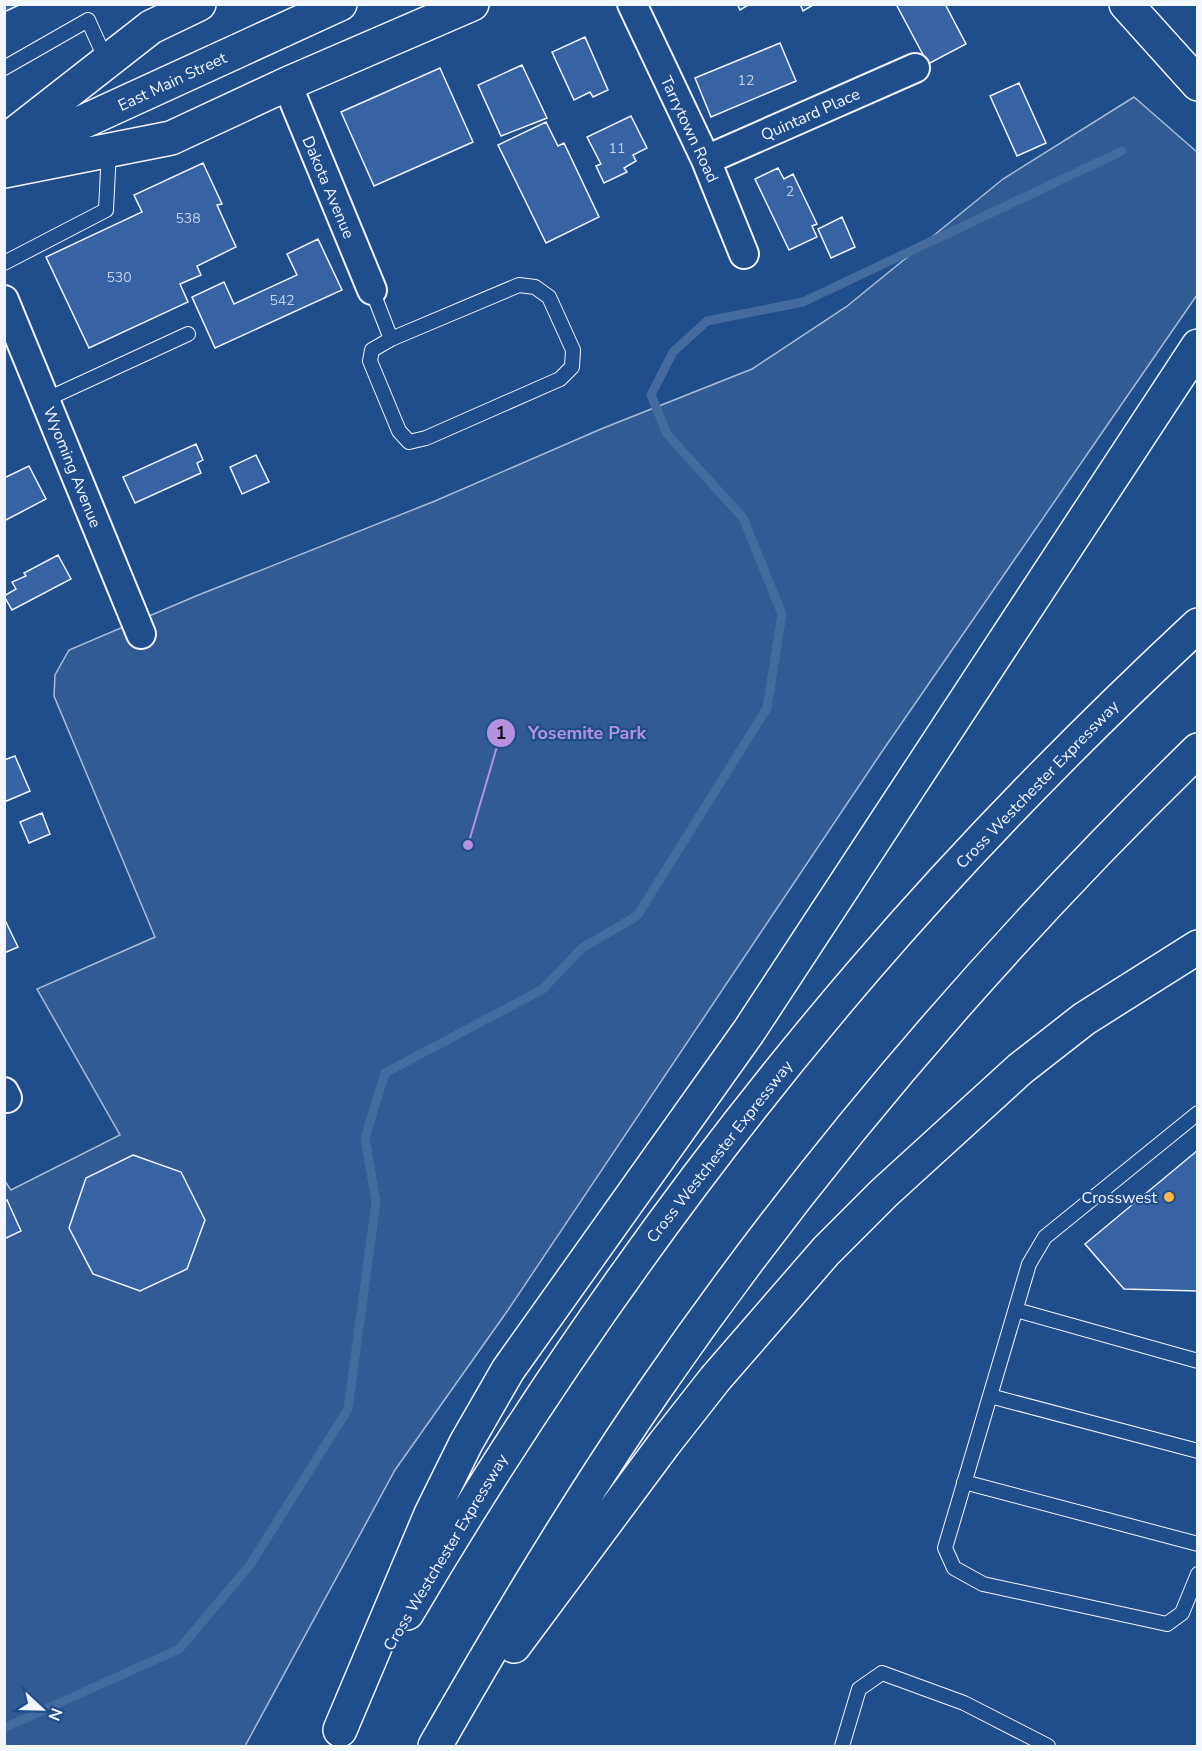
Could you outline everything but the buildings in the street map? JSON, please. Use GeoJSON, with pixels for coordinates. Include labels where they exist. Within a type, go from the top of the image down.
{"type":"FeatureCollection","features":[{"type":"Feature","properties":{"kind":"main road"},"geometry":{"type":"LineString","coordinates":[[4,142],[151,27],[199,4]]}},
{"type":"Feature","properties":{"kind":"main road","name":"East Main Street"},"geometry":{"type":"LineString","coordinates":[[4,158],[340,4]]}},
{"type":"Feature","properties":{"kind":"main road"},"geometry":{"type":"LineString","coordinates":[[4,171],[171,138],[287,84],[472,4]]}},
{"type":"Feature","properties":{"kind":"main road"},"geometry":{"type":"LineString","coordinates":[[1126,4],[1197,84]]}},
{"type":"Feature","properties":{"kind":"main road"},"geometry":{"type":"LineString","coordinates":[[336,1738],[431,1514],[466,1443],[508,1370],[749,1031],[1197,346]]}},
{"type":"Feature","properties":{"kind":"main road","name":"Cross Westchester Expressway"},"geometry":{"type":"LineString","coordinates":[[336,1738],[455,1532],[518,1434],[585,1331],[718,1150],[857,978],[941,883],[1110,708],[1197,625]]}},
{"type":"Feature","properties":{"kind":"main road"},"geometry":{"type":"LineString","coordinates":[[435,1746],[532,1580],[593,1483],[723,1294],[860,1117],[933,1029],[1086,862],[1197,750]]}},
{"type":"Feature","properties":{"kind":"main road"},"geometry":{"type":"LineString","coordinates":[[440,1746],[664,1444],[715,1379],[826,1251],[935,1145],[1020,1070],[1084,1019],[1197,947]]}},
{"type":"Feature","properties":{"kind":"street","name":"Tarrytown Road"},"geometry":{"type":"LineString","coordinates":[[632,4],[706,160],[744,254]]}},
{"type":"Feature","properties":{"kind":"street","name":"Quintard Place"},"geometry":{"type":"LineString","coordinates":[[706,160],[915,68]]}},
{"type":"Feature","properties":{"kind":"street","name":"Dakota Avenue"},"geometry":{"type":"LineString","coordinates":[[287,84],[372,290]]}},
{"type":"Feature","properties":{"kind":"street","name":"Wyoming Avenue"},"geometry":{"type":"LineString","coordinates":[[4,300],[141,634]]}},
{"type":"Feature","properties":{"kind":"lane"},"geometry":{"type":"LineString","coordinates":[[4,68],[88,20],[106,62]]}},
{"type":"Feature","properties":{"kind":"lane"},"geometry":{"type":"LineString","coordinates":[[4,263],[106,210],[109,150]]}},
{"type":"Feature","properties":{"kind":"lane"},"geometry":{"type":"LineString","coordinates":[[519,285],[535,287],[549,297],[573,350],[572,367],[560,379],[426,438],[409,442],[399,431],[370,361],[372,350],[391,339],[519,285]]}},
{"type":"Feature","properties":{"kind":"lane"},"geometry":{"type":"LineString","coordinates":[[372,290],[391,339]]}},
{"type":"Feature","properties":{"kind":"lane"},"geometry":{"type":"LineString","coordinates":[[45,400],[188,334]]}},
{"type":"Feature","properties":{"kind":"lane"},"geometry":{"type":"LineString","coordinates":[[1197,1113],[1045,1237],[1029,1264],[945,1548],[954,1568],[983,1584],[1167,1624],[1182,1613],[1197,1574]]}},
{"type":"Feature","properties":{"kind":"lane"},"geometry":{"type":"LineString","coordinates":[[1016,1310],[1197,1360]]}},
{"type":"Feature","properties":{"kind":"lane"},"geometry":{"type":"LineString","coordinates":[[990,1396],[1197,1451]]}},
{"type":"Feature","properties":{"kind":"lane"},"geometry":{"type":"LineString","coordinates":[[964,1482],[1197,1544]]}},
{"type":"Feature","properties":{"kind":"lane"},"geometry":{"type":"LineString","coordinates":[[842,1746],[859,1689],[882,1673],[964,1703],[1048,1746]]}},
{"type":"Feature","properties":{"kind":"shaded area"},"geometry":{"type":"Polygon","coordinates":[[[1134,97],[1197,152],[1197,295],[881,753],[508,1310],[395,1470],[245,1746],[5,1746],[4,1180],[11,1190],[120,1135],[37,989],[155,937],[54,696],[55,675],[69,650],[196,596],[435,501],[601,429],[752,369],[846,307],[1003,179],[1134,97]]]}},
{"type":"Feature","properties":{"kind":"waterway"},"geometry":{"type":"LineString","coordinates":[[4,1728],[179,1649],[250,1565],[348,1409],[376,1202],[365,1138],[385,1073],[543,989],[582,948],[637,916],[767,708],[782,614],[743,518],[667,434],[651,395],[673,352],[707,321],[803,302],[1122,151]]}},
{"type":"Feature","properties":{"kind":"place","name":"Yosemite Park"},"geometry":{"type":"Point","coordinates":[468,845]}},
{"type":"Feature","properties":{"kind":"place","name":"Crosswest"},"geometry":{"type":"Point","coordinates":[1169,1197]}}]}
